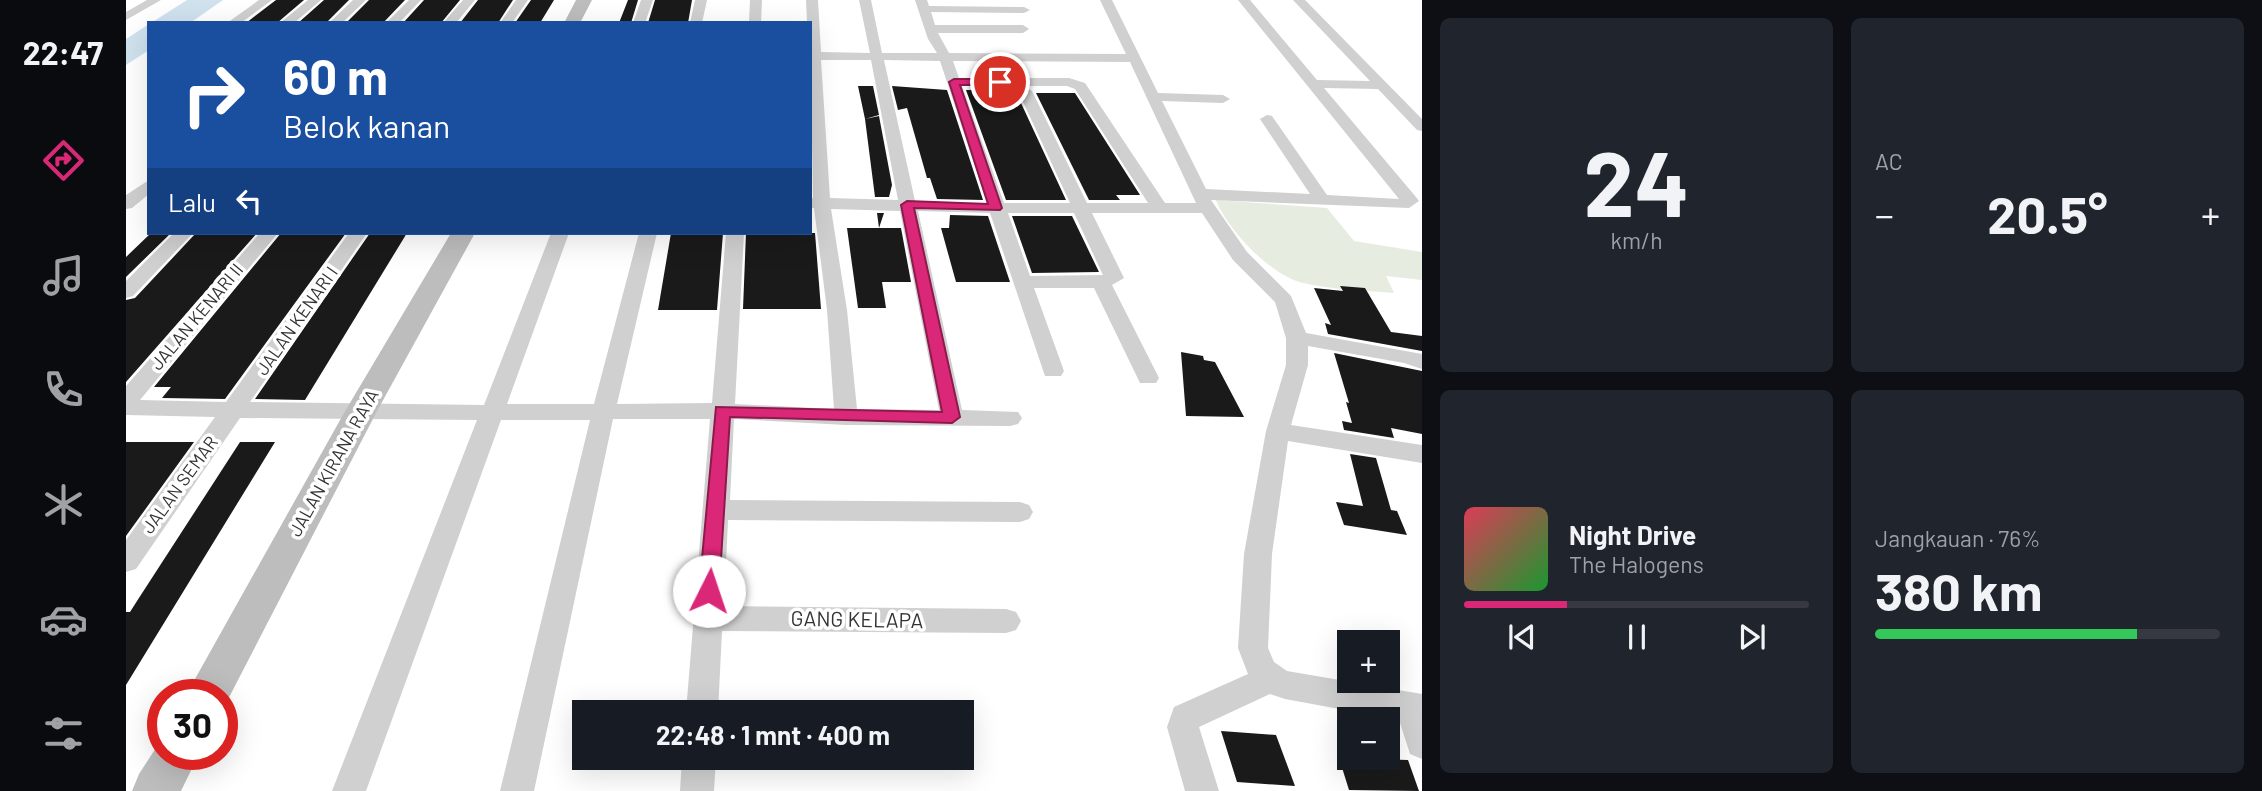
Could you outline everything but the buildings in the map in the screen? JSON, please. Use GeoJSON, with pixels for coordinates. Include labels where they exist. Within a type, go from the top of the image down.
{"type":"FeatureCollection","features":[{"type":"Feature","properties":{"kind":"street"},"geometry":{"type":"LineString","coordinates":[[126,17],[155,0]]}},
{"type":"Feature","properties":{"kind":"street"},"geometry":{"type":"LineString","coordinates":[[236,21],[265,0]]}},
{"type":"Feature","properties":{"kind":"street"},"geometry":{"type":"LineString","coordinates":[[289,21],[315,0]]}},
{"type":"Feature","properties":{"kind":"street"},"geometry":{"type":"LineString","coordinates":[[337,21],[360,0]]}},
{"type":"Feature","properties":{"kind":"street"},"geometry":{"type":"LineString","coordinates":[[394,21],[415,0]]}},
{"type":"Feature","properties":{"kind":"street"},"geometry":{"type":"LineString","coordinates":[[451,21],[469,0]]}},
{"type":"Feature","properties":{"kind":"street"},"geometry":{"type":"LineString","coordinates":[[507,21],[522,0]]}},
{"type":"Feature","properties":{"kind":"street"},"geometry":{"type":"LineString","coordinates":[[573,21],[584,0]]}},
{"type":"Feature","properties":{"kind":"street"},"geometry":{"type":"LineString","coordinates":[[640,21],[647,0]]}},
{"type":"Feature","properties":{"kind":"street"},"geometry":{"type":"LineString","coordinates":[[696,21],[701,0]]}},
{"type":"Feature","properties":{"kind":"street"},"geometry":{"type":"LineString","coordinates":[[755,21],[757,0]]}},
{"type":"Feature","properties":{"kind":"street"},"geometry":{"type":"LineString","coordinates":[[812,0],[816,203],[837,310],[846,416]]}},
{"type":"Feature","properties":{"kind":"street"},"geometry":{"type":"LineString","coordinates":[[866,0],[952,417]]}},
{"type":"Feature","properties":{"kind":"street"},"geometry":{"type":"LineString","coordinates":[[1106,0],[1203,201],[1240,256],[1284,300],[1297,338],[1297,365],[1278,431],[1258,554],[1253,648],[1257,663],[1268,678],[1285,685],[1417,708],[1422,743]]}},
{"type":"Feature","properties":{"kind":"street"},"geometry":{"type":"LineString","coordinates":[[1244,0],[1409,200],[1417,205]]}},
{"type":"Feature","properties":{"kind":"street"},"geometry":{"type":"LineString","coordinates":[[1299,0],[1422,127]]}},
{"type":"Feature","properties":{"kind":"street"},"geometry":{"type":"LineString","coordinates":[[1024,10],[922,5],[945,56],[1053,371]]}},
{"type":"Feature","properties":{"kind":"street"},"geometry":{"type":"LineString","coordinates":[[931,29],[1023,29]]}},
{"type":"Feature","properties":{"kind":"street"},"geometry":{"type":"LineString","coordinates":[[813,56],[1133,58]]}},
{"type":"Feature","properties":{"kind":"street"},"geometry":{"type":"LineString","coordinates":[[954,82],[1069,82],[1080,86],[1159,207]]}},
{"type":"Feature","properties":{"kind":"street"},"geometry":{"type":"LineString","coordinates":[[1313,84],[1382,85]]}},
{"type":"Feature","properties":{"kind":"street"},"geometry":{"type":"LineString","coordinates":[[1021,282],[1101,282],[1114,278],[1026,91]]}},
{"type":"Feature","properties":{"kind":"street"},"geometry":{"type":"LineString","coordinates":[[1153,97],[1223,99]]}},
{"type":"Feature","properties":{"kind":"street"},"geometry":{"type":"LineString","coordinates":[[1267,119],[1322,200]]}},
{"type":"Feature","properties":{"kind":"street"},"geometry":{"type":"LineString","coordinates":[[134,199],[147,187]]}},
{"type":"Feature","properties":{"kind":"street"},"geometry":{"type":"LineString","coordinates":[[816,203],[1081,208],[1159,207],[1203,201],[1322,200],[1417,205]]}},
{"type":"Feature","properties":{"kind":"street"},"geometry":{"type":"LineString","coordinates":[[126,292],[182,235]]}},
{"type":"Feature","properties":{"kind":"street","name":"JALAN KENARI II"},"geometry":{"type":"LineString","coordinates":[[126,401],[267,235]]}},
{"type":"Feature","properties":{"kind":"street","name":"JALAN KENARI I"},"geometry":{"type":"LineString","coordinates":[[235,408],[357,235]]}},
{"type":"Feature","properties":{"kind":"street","name":"JALAN KIRANA RAYA"},"geometry":{"type":"LineString","coordinates":[[217,679],[360,413],[462,235]]}},
{"type":"Feature","properties":{"kind":"street"},"geometry":{"type":"LineString","coordinates":[[349,791],[559,235]]}},
{"type":"Feature","properties":{"kind":"street"},"geometry":{"type":"LineString","coordinates":[[517,791],[603,412],[647,235]]}},
{"type":"Feature","properties":{"kind":"street"},"geometry":{"type":"LineString","coordinates":[[703,700],[735,235]]}},
{"type":"Feature","properties":{"kind":"street"},"geometry":{"type":"LineString","coordinates":[[1101,282],[1148,378]]}},
{"type":"Feature","properties":{"kind":"street"},"geometry":{"type":"LineString","coordinates":[[1297,338],[1408,357],[1422,362]]}},
{"type":"Feature","properties":{"kind":"street"},"geometry":{"type":"LineString","coordinates":[[126,407],[360,413],[722,411],[1010,418]]}},
{"type":"Feature","properties":{"kind":"street","name":"JALAN SEMAR"},"geometry":{"type":"LineString","coordinates":[[126,561],[235,408]]}},
{"type":"Feature","properties":{"kind":"street"},"geometry":{"type":"LineString","coordinates":[[1278,431],[1422,454]]}},
{"type":"Feature","properties":{"kind":"street"},"geometry":{"type":"LineString","coordinates":[[714,510],[1020,512]]}},
{"type":"Feature","properties":{"kind":"street","name":"GANG KELAPA"},"geometry":{"type":"LineString","coordinates":[[707,618],[1006,621]]}},
{"type":"Feature","properties":{"kind":"street"},"geometry":{"type":"LineString","coordinates":[[1202,791],[1183,727],[1185,718],[1248,691],[1268,678]]}},
{"type":"Feature","properties":{"kind":"street"},"geometry":{"type":"LineString","coordinates":[[156,791],[167,770]]}},
{"type":"Feature","properties":{"kind":"street"},"geometry":{"type":"LineString","coordinates":[[698,791],[699,770]]}},
{"type":"Feature","properties":{"kind":"shaded area"},"geometry":{"type":"Polygon","coordinates":[[[1216,200],[1327,208],[1354,241],[1422,252],[1422,280],[1386,276],[1394,293],[1325,287],[1291,279],[1252,250],[1230,224],[1216,200]]]}},
{"type":"Feature","properties":{"kind":"water"},"geometry":{"type":"Polygon","coordinates":[[[187,0],[223,0],[193,21],[154,21],[187,0]]]}},
{"type":"Feature","properties":{"kind":"water"},"geometry":{"type":"Polygon","coordinates":[[[147,25],[147,51],[126,65],[126,39],[147,25]]]}},
{"type":"Feature","properties":{"kind":"route"},"geometry":{"type":"LineString","coordinates":[[709,591],[722,411],[908,418],[952,417],[907,205],[996,208],[954,82],[1000,82]]}}]}
